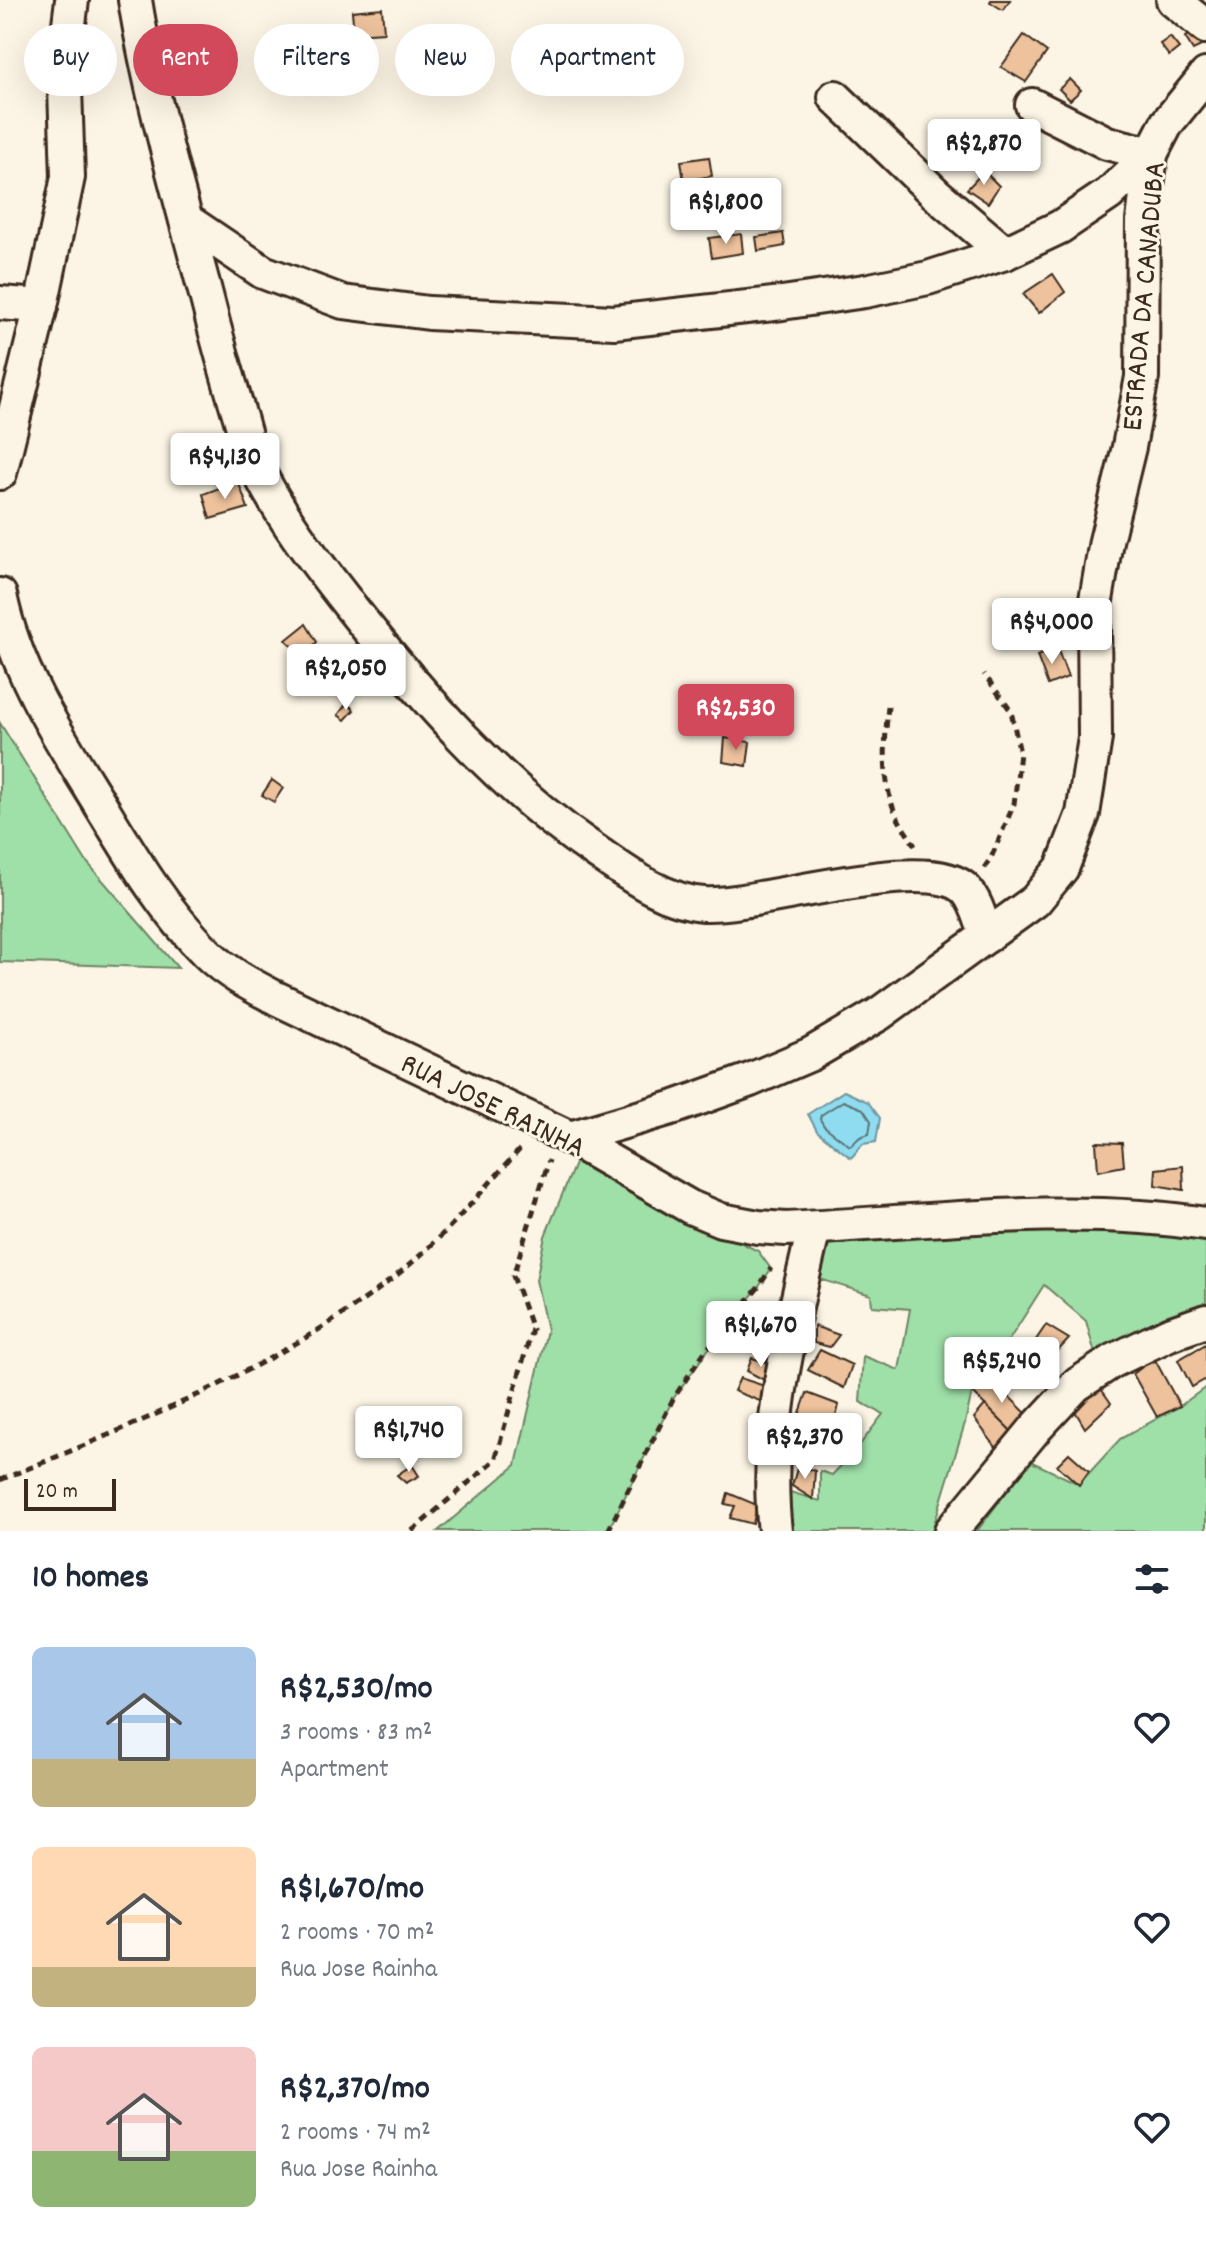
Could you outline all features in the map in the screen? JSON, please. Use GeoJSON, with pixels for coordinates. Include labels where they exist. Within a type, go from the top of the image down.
{"type":"FeatureCollection","features":[{"type":"Feature","properties":{"kind":"street"},"geometry":{"type":"LineString","coordinates":[[0,473],[41,306],[68,177],[65,88],[72,0]]}},
{"type":"Feature","properties":{"kind":"street"},"geometry":{"type":"LineString","coordinates":[[135,0],[144,58],[225,368],[252,458],[276,506],[309,554],[376,640],[454,729],[527,797],[592,849],[651,887],[679,899],[706,904],[879,878],[937,877],[954,882],[968,892],[987,936]]}},
{"type":"Feature","properties":{"kind":"street"},"geometry":{"type":"LineString","coordinates":[[1173,0],[1206,27]]}},
{"type":"Feature","properties":{"kind":"street","name":"ESTRADA DA CANADUBA"},"geometry":{"type":"LineString","coordinates":[[556,1132],[675,1107],[811,1054],[879,1014],[1035,901],[1062,868],[1083,814],[1095,738],[1094,612],[1106,541],[1142,377],[1143,221],[1151,154],[1167,123],[1206,75]]}},
{"type":"Feature","properties":{"kind":"street"},"geometry":{"type":"LineString","coordinates":[[835,97],[937,195],[1005,253]]}},
{"type":"Feature","properties":{"kind":"street"},"geometry":{"type":"LineString","coordinates":[[1032,105],[1107,143],[1151,154]]}},
{"type":"Feature","properties":{"kind":"street"},"geometry":{"type":"LineString","coordinates":[[186,220],[263,272],[343,302],[429,313],[614,322],[782,303],[928,278],[1005,253],[1060,227],[1109,194],[1151,154]]}},
{"type":"Feature","properties":{"kind":"street"},"geometry":{"type":"LineString","coordinates":[[0,303],[41,306]]}},
{"type":"Feature","properties":{"kind":"street","name":"RUA JOSE RAINHA"},"geometry":{"type":"LineString","coordinates":[[0,595],[23,668],[59,736],[168,908],[208,954],[242,980],[278,999],[556,1132],[690,1207],[721,1220],[758,1227],[800,1228],[1070,1215],[1132,1216],[1206,1224]]}},
{"type":"Feature","properties":{"kind":"street"},"geometry":{"type":"LineString","coordinates":[[775,1531],[772,1467],[800,1228]]}},
{"type":"Feature","properties":{"kind":"street"},"geometry":{"type":"LineString","coordinates":[[951,1531],[1035,1429],[1075,1386],[1113,1361],[1169,1334],[1206,1321]]}},
{"type":"Feature","properties":{"kind":"path"},"geometry":{"type":"LineString","coordinates":[[968,892],[991,858],[1014,804],[1020,753],[1011,711],[984,674]]}},
{"type":"Feature","properties":{"kind":"path"},"geometry":{"type":"LineString","coordinates":[[888,706],[887,772],[892,804],[900,823],[937,877]]}},
{"type":"Feature","properties":{"kind":"path"},"geometry":{"type":"LineString","coordinates":[[0,1480],[178,1403],[336,1319],[411,1264],[556,1132]]}},
{"type":"Feature","properties":{"kind":"path"},"geometry":{"type":"LineString","coordinates":[[412,1531],[495,1460],[532,1329],[513,1276],[556,1132]]}},
{"type":"Feature","properties":{"kind":"path"},"geometry":{"type":"LineString","coordinates":[[608,1531],[673,1399],[703,1354],[758,1288],[800,1228]]}},
{"type":"Feature","properties":{"kind":"green space"},"geometry":{"type":"Polygon","coordinates":[[[0,723],[86,861],[178,968],[0,962],[0,723]]]}},
{"type":"Feature","properties":{"kind":"green space"},"geometry":{"type":"Polygon","coordinates":[[[576,1161],[758,1251],[771,1269],[673,1399],[608,1531],[438,1531],[516,1465],[547,1330],[536,1280],[545,1236],[576,1161]]]}},
{"type":"Feature","properties":{"kind":"green space"},"geometry":{"type":"Polygon","coordinates":[[[1089,1224],[1206,1234],[1206,1309],[1107,1352],[1094,1350],[1086,1321],[1044,1285],[990,1370],[972,1392],[932,1531],[786,1531],[787,1491],[820,1501],[820,1471],[832,1475],[883,1414],[860,1402],[863,1356],[899,1370],[910,1309],[872,1306],[871,1295],[810,1276],[819,1234],[1089,1224]]]}},
{"type":"Feature","properties":{"kind":"green space"},"geometry":{"type":"Polygon","coordinates":[[[1206,1387],[1206,1531],[977,1531],[1030,1461],[1079,1484],[1120,1439],[1180,1406],[1206,1387]]]}},
{"type":"Feature","properties":{"kind":"water"},"geometry":{"type":"Polygon","coordinates":[[[844,1091],[868,1102],[880,1118],[876,1142],[863,1144],[851,1158],[817,1131],[808,1114],[844,1091]]]}},
{"type":"Feature","properties":{"kind":"building"},"geometry":{"type":"Polygon","coordinates":[[[991,0],[1010,0],[1003,10],[991,0]]]}},
{"type":"Feature","properties":{"kind":"building"},"geometry":{"type":"Polygon","coordinates":[[[382,8],[384,32],[379,32],[379,24],[353,24],[352,11],[382,8]]]}},
{"type":"Feature","properties":{"kind":"building"},"geometry":{"type":"Polygon","coordinates":[[[1194,31],[1203,45],[1193,50],[1185,37],[1194,31]]]}},
{"type":"Feature","properties":{"kind":"building"},"geometry":{"type":"Polygon","coordinates":[[[1024,35],[1047,52],[1026,82],[1001,67],[1024,35]]]}},
{"type":"Feature","properties":{"kind":"building"},"geometry":{"type":"Polygon","coordinates":[[[1170,37],[1179,48],[1169,56],[1160,44],[1170,37]]]}},
{"type":"Feature","properties":{"kind":"building"},"geometry":{"type":"Polygon","coordinates":[[[1070,79],[1081,90],[1070,100],[1059,89],[1070,79]]]}},
{"type":"Feature","properties":{"kind":"building"},"geometry":{"type":"Polygon","coordinates":[[[709,157],[712,176],[684,181],[681,161],[709,157]]]}},
{"type":"Feature","properties":{"kind":"building"},"geometry":{"type":"Polygon","coordinates":[[[984,171],[999,186],[988,203],[967,189],[984,171]]]}},
{"type":"Feature","properties":{"kind":"building"},"geometry":{"type":"Polygon","coordinates":[[[783,233],[785,246],[758,251],[756,237],[783,233]]]}},
{"type":"Feature","properties":{"kind":"building"},"geometry":{"type":"Polygon","coordinates":[[[741,234],[743,253],[712,258],[709,238],[741,234]]]}},
{"type":"Feature","properties":{"kind":"building"},"geometry":{"type":"Polygon","coordinates":[[[1053,274],[1065,292],[1039,313],[1023,294],[1053,274]]]}},
{"type":"Feature","properties":{"kind":"building"},"geometry":{"type":"Polygon","coordinates":[[[238,481],[248,508],[210,519],[203,494],[238,481]]]}},
{"type":"Feature","properties":{"kind":"building"},"geometry":{"type":"Polygon","coordinates":[[[306,624],[317,642],[303,657],[286,640],[306,624]]]}},
{"type":"Feature","properties":{"kind":"building"},"geometry":{"type":"Polygon","coordinates":[[[1057,648],[1068,677],[1048,685],[1037,656],[1057,648]]]}},
{"type":"Feature","properties":{"kind":"building"},"geometry":{"type":"Polygon","coordinates":[[[347,703],[354,710],[345,720],[338,715],[347,703]]]}},
{"type":"Feature","properties":{"kind":"building"},"geometry":{"type":"Polygon","coordinates":[[[725,738],[750,742],[747,766],[723,762],[725,738]]]}},
{"type":"Feature","properties":{"kind":"building"},"geometry":{"type":"Polygon","coordinates":[[[272,780],[283,788],[274,802],[262,795],[272,780]]]}},
{"type":"Feature","properties":{"kind":"building"},"geometry":{"type":"Polygon","coordinates":[[[1096,1142],[1122,1143],[1124,1166],[1098,1171],[1096,1142]]]}},
{"type":"Feature","properties":{"kind":"building"},"geometry":{"type":"Polygon","coordinates":[[[1183,1166],[1184,1190],[1155,1185],[1156,1169],[1183,1166]]]}},
{"type":"Feature","properties":{"kind":"building"},"geometry":{"type":"Polygon","coordinates":[[[1046,1325],[1069,1339],[1038,1372],[1023,1359],[1046,1325]]]}},
{"type":"Feature","properties":{"kind":"building"},"geometry":{"type":"Polygon","coordinates":[[[814,1326],[839,1335],[830,1347],[814,1343],[814,1326]]]}},
{"type":"Feature","properties":{"kind":"building"},"geometry":{"type":"Polygon","coordinates":[[[1206,1344],[1206,1379],[1192,1387],[1178,1360],[1206,1344]]]}},
{"type":"Feature","properties":{"kind":"building"},"geometry":{"type":"Polygon","coordinates":[[[820,1350],[852,1365],[844,1388],[808,1370],[820,1350]]]}},
{"type":"Feature","properties":{"kind":"building"},"geometry":{"type":"Polygon","coordinates":[[[752,1358],[775,1365],[768,1382],[747,1371],[752,1358]]]}},
{"type":"Feature","properties":{"kind":"building"},"geometry":{"type":"Polygon","coordinates":[[[1154,1358],[1180,1406],[1157,1417],[1133,1374],[1154,1358]]]}},
{"type":"Feature","properties":{"kind":"building"},"geometry":{"type":"Polygon","coordinates":[[[988,1376],[1031,1418],[1015,1435],[972,1392],[988,1376]]]}},
{"type":"Feature","properties":{"kind":"building"},"geometry":{"type":"Polygon","coordinates":[[[740,1378],[771,1388],[765,1403],[734,1391],[740,1378]]]}},
{"type":"Feature","properties":{"kind":"building"},"geometry":{"type":"Polygon","coordinates":[[[1099,1386],[1111,1403],[1085,1428],[1072,1406],[1099,1386]]]}},
{"type":"Feature","properties":{"kind":"building"},"geometry":{"type":"Polygon","coordinates":[[[807,1393],[839,1405],[831,1438],[795,1427],[807,1393]]]}},
{"type":"Feature","properties":{"kind":"building"},"geometry":{"type":"Polygon","coordinates":[[[985,1405],[1015,1435],[999,1451],[974,1418],[985,1405]]]}},
{"type":"Feature","properties":{"kind":"building"},"geometry":{"type":"Polygon","coordinates":[[[1069,1453],[1089,1471],[1079,1485],[1057,1465],[1069,1453]]]}},
{"type":"Feature","properties":{"kind":"building"},"geometry":{"type":"Polygon","coordinates":[[[412,1465],[419,1476],[406,1483],[397,1475],[412,1465]]]}},
{"type":"Feature","properties":{"kind":"building"},"geometry":{"type":"Polygon","coordinates":[[[798,1465],[815,1471],[813,1499],[792,1486],[798,1465]]]}},
{"type":"Feature","properties":{"kind":"building"},"geometry":{"type":"Polygon","coordinates":[[[728,1493],[757,1505],[753,1524],[730,1518],[735,1506],[725,1504],[728,1493]]]}}]}
